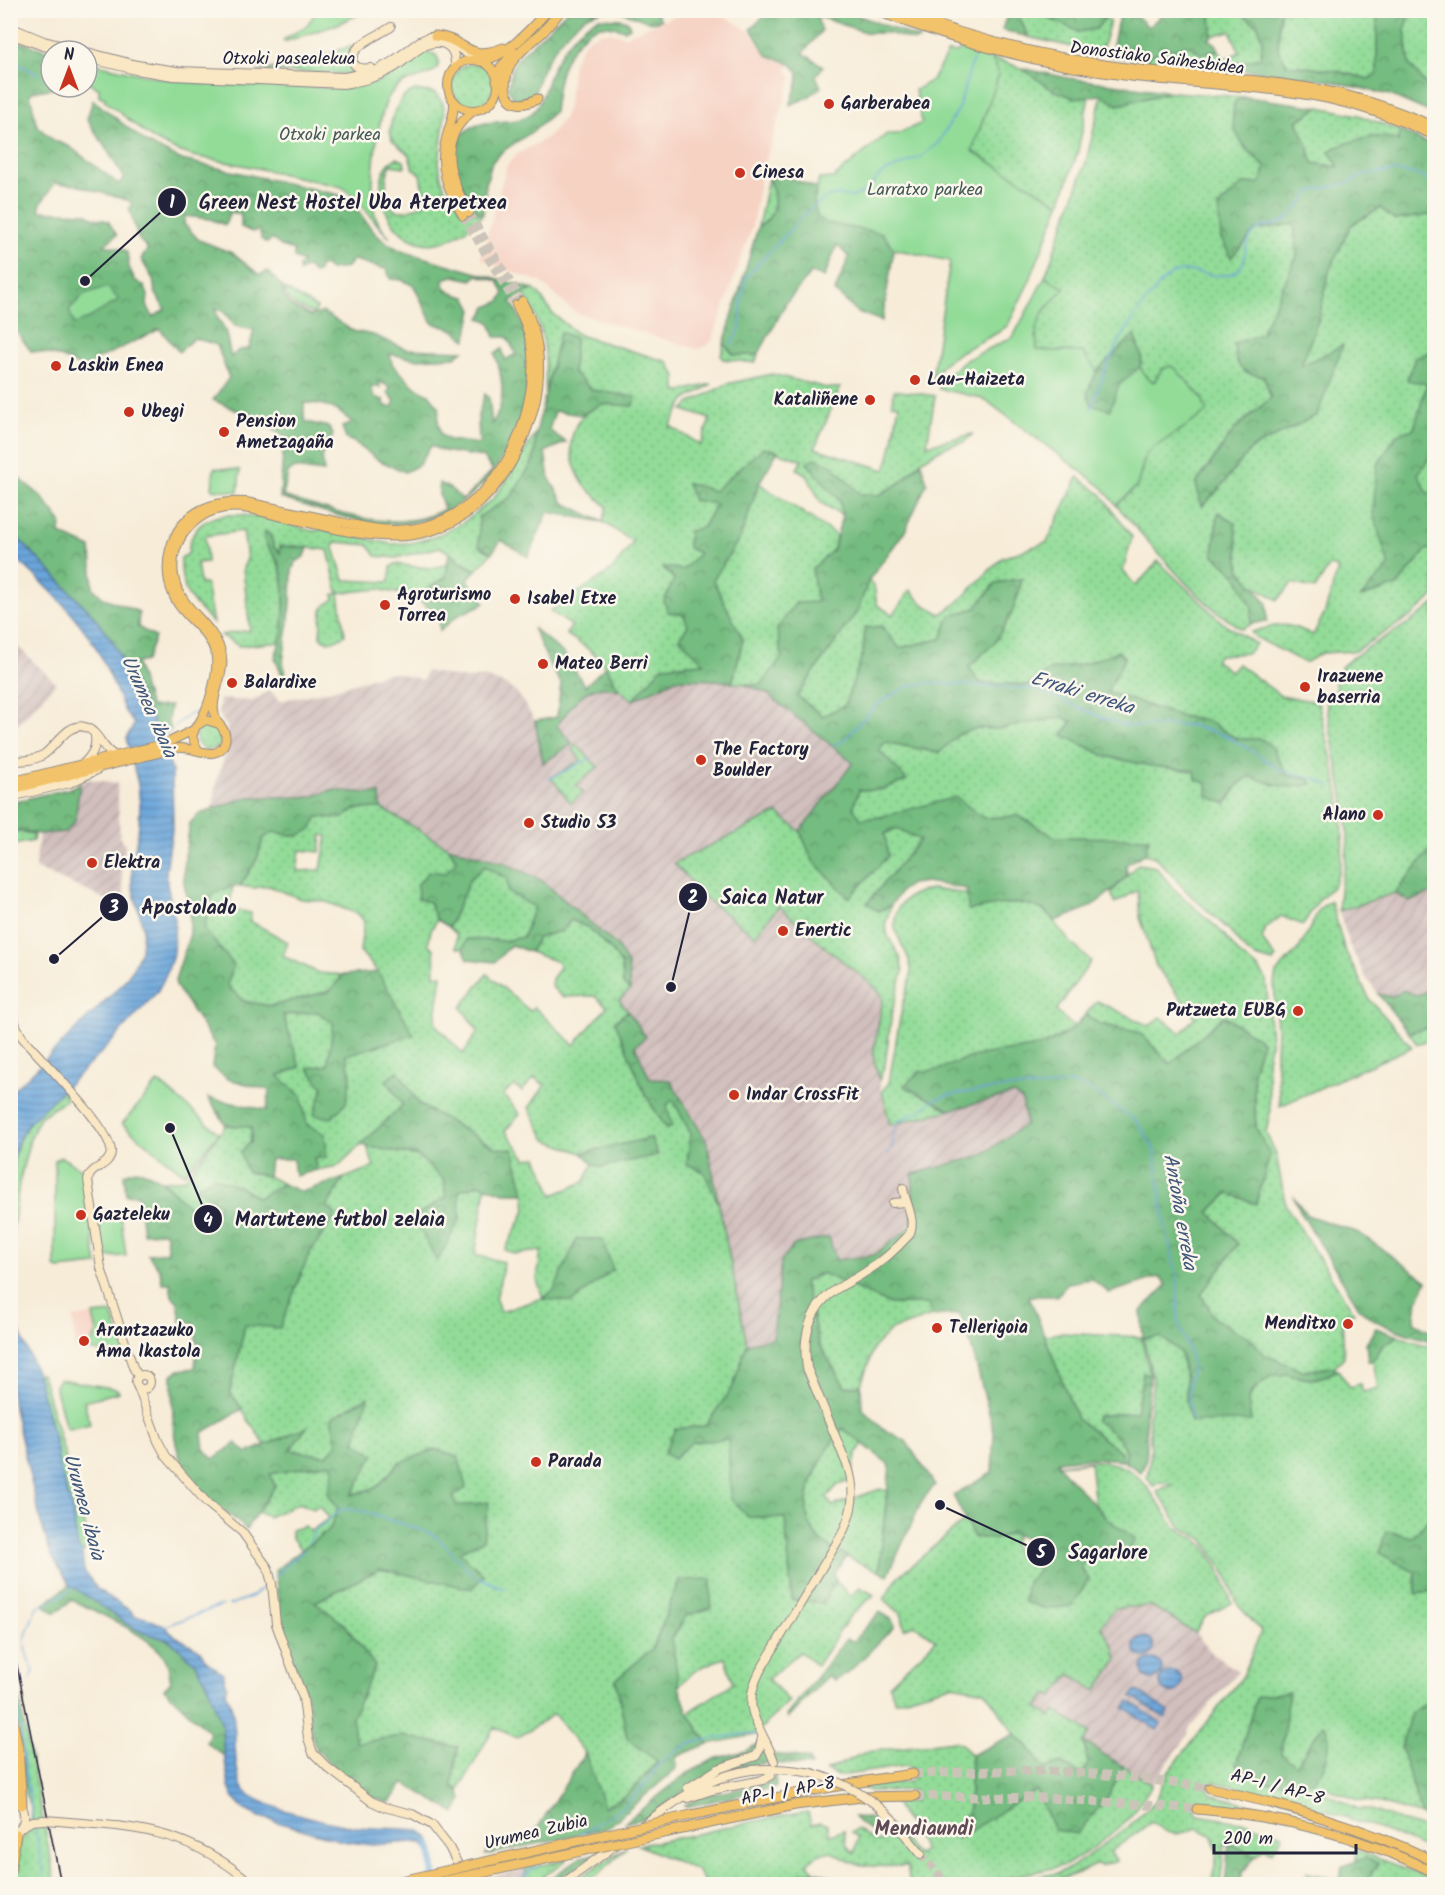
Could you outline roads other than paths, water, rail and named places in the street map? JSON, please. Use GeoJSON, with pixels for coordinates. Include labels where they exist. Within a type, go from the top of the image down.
{"type":"FeatureCollection","features":[{"type":"Feature","properties":{"kind":"highway"},"geometry":{"type":"LineString","coordinates":[[478,61],[498,56],[548,10]]}},
{"type":"Feature","properties":{"kind":"highway"},"geometry":{"type":"LineString","coordinates":[[497,81],[506,60],[559,10]]}},
{"type":"Feature","properties":{"kind":"highway"},"geometry":{"type":"LineString","coordinates":[[537,99],[523,105],[510,100],[506,90],[508,71],[514,60],[559,10]]}},
{"type":"Feature","properties":{"kind":"highway","name":"Donostiako Saihesbidea"},"geometry":{"type":"LineString","coordinates":[[875,10],[965,41],[1050,62],[1131,76],[1316,96],[1381,113],[1434,135]]}},
{"type":"Feature","properties":{"kind":"highway","name":"Donostiako Saihesbidea"},"geometry":{"type":"LineString","coordinates":[[896,10],[987,40],[1085,62],[1327,91],[1384,106],[1434,127]]}},
{"type":"Feature","properties":{"kind":"highway"},"geometry":{"type":"LineString","coordinates":[[435,36],[448,39],[477,53],[491,52],[514,43]]}},
{"type":"Feature","properties":{"kind":"highway"},"geometry":{"type":"LineString","coordinates":[[10,1707],[19,1754],[23,1808]]}},
{"type":"Feature","properties":{"kind":"highway","name":"AP-1 / AP-8"},"geometry":{"type":"LineString","coordinates":[[691,1815],[861,1781],[913,1774]]}},
{"type":"Feature","properties":{"kind":"highway","name":"AP-1 / AP-8"},"geometry":{"type":"LineString","coordinates":[[1210,1788],[1319,1815],[1370,1833],[1434,1861]]}},
{"type":"Feature","properties":{"kind":"highway","name":"AP-1 / AP-8"},"geometry":{"type":"LineString","coordinates":[[668,1832],[795,1805],[862,1797],[915,1796]]}},
{"type":"Feature","properties":{"kind":"highway","name":"AP-1 / AP-8"},"geometry":{"type":"LineString","coordinates":[[1197,1809],[1256,1815],[1312,1826],[1380,1848],[1434,1872]]}},
{"type":"Feature","properties":{"kind":"highway","name":"Urumea Zubia"},"geometry":{"type":"LineString","coordinates":[[388,1884],[691,1815]]}},
{"type":"Feature","properties":{"kind":"highway"},"geometry":{"type":"LineString","coordinates":[[10,1872],[16,1832]]}},
{"type":"Feature","properties":{"kind":"highway","name":"Urumea Zubia"},"geometry":{"type":"LineString","coordinates":[[431,1884],[668,1832]]}},
{"type":"Feature","properties":{"kind":"main road","name":"Otxoki pasealekua"},"geometry":{"type":"LineString","coordinates":[[10,27],[40,39]]}},
{"type":"Feature","properties":{"kind":"main road"},"geometry":{"type":"LineString","coordinates":[[384,66],[360,69],[354,65],[351,57],[359,45],[391,27]]}},
{"type":"Feature","properties":{"kind":"main road"},"geometry":{"type":"LineString","coordinates":[[10,34],[39,45]]}},
{"type":"Feature","properties":{"kind":"main road"},"geometry":{"type":"LineString","coordinates":[[435,36],[449,41],[492,69],[497,81],[494,98],[486,106],[475,110],[457,128],[449,156],[453,181],[466,214],[450,192],[443,169],[443,151],[453,118],[454,101]]}},
{"type":"Feature","properties":{"kind":"main road","name":"Otxoki pasealekua"},"geometry":{"type":"LineString","coordinates":[[99,54],[159,69],[201,73],[345,77],[384,66],[420,41],[435,36]]}},
{"type":"Feature","properties":{"kind":"main road","name":"Otxoki pasealekua"},"geometry":{"type":"LineString","coordinates":[[99,61],[173,76],[343,84],[363,81],[382,74],[425,45],[434,43],[444,44],[451,50],[455,57],[455,67]]}},
{"type":"Feature","properties":{"kind":"main road"},"geometry":{"type":"LineString","coordinates":[[475,110],[461,107],[454,101],[448,84],[455,67],[467,61],[478,61]]}},
{"type":"Feature","properties":{"kind":"main road"},"geometry":{"type":"LineString","coordinates":[[198,750],[193,742],[196,726],[205,711],[214,679],[216,659],[211,644],[181,608],[169,584],[167,568],[169,553],[180,527],[201,509],[233,501],[388,530],[419,528],[436,523],[461,510],[478,497],[499,472],[518,435],[528,402],[532,379],[532,345],[519,303],[534,324],[540,353],[538,386],[533,411],[522,443],[506,473],[486,499],[464,516],[429,532],[396,536],[366,534],[251,509],[227,508],[201,517],[185,532],[176,550],[174,574],[182,598],[212,634],[221,651],[222,671],[213,708],[218,723]]}},
{"type":"Feature","properties":{"kind":"main road"},"geometry":{"type":"LineString","coordinates":[[10,782],[168,747],[183,747],[212,753],[222,747],[225,734],[223,727],[208,720],[168,747]]}},
{"type":"Feature","properties":{"kind":"main road"},"geometry":{"type":"LineString","coordinates":[[10,760],[39,757],[68,732],[84,727],[93,732],[106,751],[122,757]]}},
{"type":"Feature","properties":{"kind":"main road"},"geometry":{"type":"LineString","coordinates":[[83,764],[95,748],[93,732]]}},
{"type":"Feature","properties":{"kind":"main road"},"geometry":{"type":"LineString","coordinates":[[10,797],[70,783],[122,757]]}},
{"type":"Feature","properties":{"kind":"main road"},"geometry":{"type":"LineString","coordinates":[[10,790],[101,767]]}},
{"type":"Feature","properties":{"kind":"main road"},"geometry":{"type":"LineString","coordinates":[[10,1003],[18,1031],[71,1091],[106,1139],[110,1149],[109,1159],[88,1175],[89,1191],[101,1268],[133,1367],[138,1376],[136,1382],[142,1388],[144,1402],[158,1442],[166,1456],[207,1503],[242,1532],[261,1555],[268,1568],[276,1624],[303,1698],[308,1738],[313,1753],[328,1768],[371,1801],[412,1814],[432,1825],[449,1847],[468,1884]]}},
{"type":"Feature","properties":{"kind":"main road"},"geometry":{"type":"LineString","coordinates":[[774,1761],[754,1718],[751,1704],[753,1688],[760,1671],[842,1534],[854,1500],[853,1483],[848,1467],[807,1368],[806,1333],[812,1317],[833,1291],[878,1263],[909,1235],[912,1225],[903,1188]]}},
{"type":"Feature","properties":{"kind":"main road"},"geometry":{"type":"LineString","coordinates":[[893,1203],[905,1202]]}},
{"type":"Feature","properties":{"kind":"main road"},"geometry":{"type":"LineString","coordinates":[[138,1376],[144,1374],[150,1378],[151,1383],[142,1388]]}},
{"type":"Feature","properties":{"kind":"main road"},"geometry":{"type":"LineString","coordinates":[[678,1799],[683,1791],[710,1773],[756,1756],[762,1738]]}},
{"type":"Feature","properties":{"kind":"main road"},"geometry":{"type":"LineString","coordinates":[[562,1884],[678,1799],[712,1780],[774,1768],[812,1773],[849,1787],[867,1797],[891,1818],[921,1854]]}},
{"type":"Feature","properties":{"kind":"main road"},"geometry":{"type":"LineString","coordinates":[[660,1813],[698,1793],[764,1780],[771,1775]]}},
{"type":"Feature","properties":{"kind":"main road"},"geometry":{"type":"LineString","coordinates":[[10,1796],[33,1817],[44,1820]]}},
{"type":"Feature","properties":{"kind":"main road"},"geometry":{"type":"LineString","coordinates":[[16,1832],[23,1808]]}},
{"type":"Feature","properties":{"kind":"main road"},"geometry":{"type":"LineString","coordinates":[[16,1832],[32,1821],[44,1820],[119,1826],[167,1835],[185,1841],[221,1860],[252,1884]]}},
{"type":"Feature","properties":{"kind":"water"},"geometry":{"type":"Polygon","coordinates":[[[11,531],[92,614],[113,642],[161,737],[172,771],[173,824],[166,871],[175,920],[173,955],[157,992],[105,1049],[29,1123],[15,1150],[11,1190],[11,1091],[122,984],[132,970],[141,950],[143,928],[132,885],[140,806],[138,784],[126,738],[134,725],[124,710],[95,646],[78,621],[34,574],[11,554],[11,531]]]}},
{"type":"Feature","properties":{"kind":"water"},"geometry":{"type":"Polygon","coordinates":[[[11,1311],[37,1374],[72,1509],[84,1571],[98,1590],[131,1611],[134,1616],[147,1618],[165,1626],[172,1634],[201,1651],[205,1660],[223,1673],[227,1686],[225,1693],[232,1707],[237,1767],[242,1787],[249,1794],[278,1808],[314,1818],[358,1827],[418,1830],[430,1839],[432,1854],[422,1844],[414,1842],[372,1845],[342,1841],[257,1816],[243,1809],[233,1798],[224,1756],[222,1725],[205,1679],[194,1662],[169,1640],[144,1633],[130,1626],[70,1585],[51,1555],[41,1523],[11,1396],[11,1311]]]}},
{"type":"Feature","properties":{"kind":"water"},"geometry":{"type":"Polygon","coordinates":[[[1140,1637],[1148,1637],[1154,1643],[1154,1651],[1148,1657],[1140,1657],[1134,1651],[1134,1643],[1140,1637]]]}},
{"type":"Feature","properties":{"kind":"water"},"geometry":{"type":"Polygon","coordinates":[[[1152,1659],[1159,1662],[1162,1669],[1159,1676],[1152,1679],[1145,1676],[1142,1669],[1145,1662],[1152,1659]]]}},
{"type":"Feature","properties":{"kind":"water"},"geometry":{"type":"Polygon","coordinates":[[[1171,1671],[1181,1678],[1182,1682],[1175,1692],[1171,1693],[1161,1686],[1160,1682],[1167,1672],[1171,1671]]]}},
{"type":"Feature","properties":{"kind":"water"},"geometry":{"type":"Polygon","coordinates":[[[1136,1690],[1169,1712],[1165,1718],[1132,1696],[1136,1690]]]}},
{"type":"Feature","properties":{"kind":"water"},"geometry":{"type":"Polygon","coordinates":[[[1129,1701],[1161,1723],[1157,1730],[1124,1708],[1129,1701]]]}},
{"type":"Feature","properties":{"kind":"waterway"},"geometry":{"type":"LineString","coordinates":[[976,23],[977,14]]}},
{"type":"Feature","properties":{"kind":"waterway"},"geometry":{"type":"LineString","coordinates":[[731,345],[740,328],[746,277],[807,212],[827,197],[838,195],[853,197],[866,191],[881,174],[922,156],[938,143],[958,110],[973,59]]}},
{"type":"Feature","properties":{"kind":"waterway"},"geometry":{"type":"LineString","coordinates":[[10,60],[38,74]]}},
{"type":"Feature","properties":{"kind":"waterway"},"geometry":{"type":"LineString","coordinates":[[1091,409],[1107,365],[1128,326],[1168,276],[1179,271],[1219,276],[1235,272],[1244,260],[1251,236],[1262,227],[1279,223],[1289,217],[1311,191],[1345,184],[1366,174],[1395,171],[1415,174],[1434,182]]}},
{"type":"Feature","properties":{"kind":"waterway","name":"Erraki erreka"},"geometry":{"type":"LineString","coordinates":[[834,745],[843,741],[877,704],[908,686],[929,683],[1036,689],[1126,726],[1190,725],[1224,735],[1280,770],[1316,779],[1331,786]]}},
{"type":"Feature","properties":{"kind":"waterway","name":"Erraki erreka"},"geometry":{"type":"LineString","coordinates":[[175,726],[188,715],[199,712]]}},
{"type":"Feature","properties":{"kind":"waterway","name":"Erraki erreka"},"geometry":{"type":"LineString","coordinates":[[159,736],[171,730]]}},
{"type":"Feature","properties":{"kind":"waterway","name":"Erraki erreka"},"geometry":{"type":"LineString","coordinates":[[549,779],[591,758]]}},
{"type":"Feature","properties":{"kind":"waterway","name":"Antoña erreka"},"geometry":{"type":"LineString","coordinates":[[888,1154],[898,1121],[919,1112],[932,1101],[948,1095],[1069,1083],[1090,1089],[1138,1122],[1154,1149],[1164,1218],[1178,1283],[1178,1322],[1190,1354],[1192,1368],[1189,1380],[1192,1420]]}},
{"type":"Feature","properties":{"kind":"waterway"},"geometry":{"type":"LineString","coordinates":[[309,1543],[315,1530],[342,1509],[363,1511],[414,1527],[437,1537],[473,1575],[505,1589]]}},
{"type":"Feature","properties":{"kind":"waterway"},"geometry":{"type":"LineString","coordinates":[[274,1577],[304,1550]]}},
{"type":"Feature","properties":{"kind":"waterway"},"geometry":{"type":"LineString","coordinates":[[229,1605],[253,1596],[267,1584]]}},
{"type":"Feature","properties":{"kind":"waterway"},"geometry":{"type":"LineString","coordinates":[[30,1680],[34,1671],[26,1653],[25,1639],[37,1607],[67,1593],[75,1586]]}},
{"type":"Feature","properties":{"kind":"waterway"},"geometry":{"type":"LineString","coordinates":[[165,1626],[223,1605]]}},
{"type":"Feature","properties":{"kind":"waterway"},"geometry":{"type":"LineString","coordinates":[[17,1698],[25,1773],[33,1819]]}},
{"type":"Feature","properties":{"kind":"waterway"},"geometry":{"type":"LineString","coordinates":[[580,1835],[626,1804],[642,1788],[662,1761],[677,1750],[704,1740],[744,1734],[756,1735]]}},
{"type":"Feature","properties":{"kind":"waterway"},"geometry":{"type":"LineString","coordinates":[[34,1824],[46,1884]]}},
{"type":"Feature","properties":{"kind":"waterway","name":"Urumea ibaia"},"geometry":{"type":"LineString","coordinates":[[429,1844],[434,1884]]}},
{"type":"Feature","properties":{"kind":"waterway"},"geometry":{"type":"LineString","coordinates":[[512,1884],[540,1864]]}},
{"type":"Feature","properties":{"kind":"tunnel"},"geometry":{"type":"LineString","coordinates":[[469,213],[522,301]]}},
{"type":"Feature","properties":{"kind":"tunnel"},"geometry":{"type":"LineString","coordinates":[[463,216],[516,305]]}},
{"type":"Feature","properties":{"kind":"tunnel"},"geometry":{"type":"LineString","coordinates":[[913,1774],[1046,1771],[1128,1777],[1210,1788]]}},
{"type":"Feature","properties":{"kind":"tunnel"},"geometry":{"type":"LineString","coordinates":[[915,1796],[1049,1798],[1197,1809]]}},
{"type":"Feature","properties":{"kind":"tunnel"},"geometry":{"type":"LineString","coordinates":[[921,1854],[947,1884]]}},
{"type":"Feature","properties":{"kind":"railway"},"geometry":{"type":"LineString","coordinates":[[10,1631],[61,1884]]}},
{"type":"Feature","properties":{"kind":"place","name":"Garberabea"},"geometry":{"type":"Point","coordinates":[829,104]}},
{"type":"Feature","properties":{"kind":"place","name":"Cinesa"},"geometry":{"type":"Point","coordinates":[740,173]}},
{"type":"Feature","properties":{"kind":"place","name":"Green Nest Hostel Uba Aterpetxea"},"geometry":{"type":"Point","coordinates":[85,281]}},
{"type":"Feature","properties":{"kind":"place","name":"Laskin Enea"},"geometry":{"type":"Point","coordinates":[56,366]}},
{"type":"Feature","properties":{"kind":"place","name":"Lau-Haizeta"},"geometry":{"type":"Point","coordinates":[915,380]}},
{"type":"Feature","properties":{"kind":"place","name":"Kataliñene"},"geometry":{"type":"Point","coordinates":[870,400]}},
{"type":"Feature","properties":{"kind":"place","name":"Ubegi"},"geometry":{"type":"Point","coordinates":[129,412]}},
{"type":"Feature","properties":{"kind":"place","name":"Pension Ametzagaña"},"geometry":{"type":"Point","coordinates":[224,432]}},
{"type":"Feature","properties":{"kind":"place","name":"Isabel Etxe"},"geometry":{"type":"Point","coordinates":[515,599]}},
{"type":"Feature","properties":{"kind":"place","name":"Agroturismo Torrea"},"geometry":{"type":"Point","coordinates":[385,605]}},
{"type":"Feature","properties":{"kind":"place","name":"Mateo Berri"},"geometry":{"type":"Point","coordinates":[543,664]}},
{"type":"Feature","properties":{"kind":"place","name":"Balardixe"},"geometry":{"type":"Point","coordinates":[232,683]}},
{"type":"Feature","properties":{"kind":"place","name":"Irazuene baserria"},"geometry":{"type":"Point","coordinates":[1305,687]}},
{"type":"Feature","properties":{"kind":"place","name":"The Factory Boulder"},"geometry":{"type":"Point","coordinates":[701,760]}},
{"type":"Feature","properties":{"kind":"place","name":"Alano"},"geometry":{"type":"Point","coordinates":[1378,815]}},
{"type":"Feature","properties":{"kind":"place","name":"Studio 53"},"geometry":{"type":"Point","coordinates":[529,823]}},
{"type":"Feature","properties":{"kind":"place","name":"Elektra"},"geometry":{"type":"Point","coordinates":[92,863]}},
{"type":"Feature","properties":{"kind":"place","name":"Enertic"},"geometry":{"type":"Point","coordinates":[783,931]}},
{"type":"Feature","properties":{"kind":"place","name":"Apostolado"},"geometry":{"type":"Point","coordinates":[54,959]}},
{"type":"Feature","properties":{"kind":"place","name":"Saica Natur"},"geometry":{"type":"Point","coordinates":[671,987]}},
{"type":"Feature","properties":{"kind":"place","name":"Putzueta EUBG"},"geometry":{"type":"Point","coordinates":[1298,1011]}},
{"type":"Feature","properties":{"kind":"place","name":"Indar CrossFit"},"geometry":{"type":"Point","coordinates":[734,1095]}},
{"type":"Feature","properties":{"kind":"place","name":"Martutene futbol zelaia"},"geometry":{"type":"Point","coordinates":[170,1128]}},
{"type":"Feature","properties":{"kind":"place","name":"Gazteleku"},"geometry":{"type":"Point","coordinates":[81,1215]}},
{"type":"Feature","properties":{"kind":"place","name":"Menditxo"},"geometry":{"type":"Point","coordinates":[1348,1324]}},
{"type":"Feature","properties":{"kind":"place","name":"Tellerigoia"},"geometry":{"type":"Point","coordinates":[937,1328]}},
{"type":"Feature","properties":{"kind":"place","name":"Arantzazuko Ama Ikastola"},"geometry":{"type":"Point","coordinates":[84,1341]}},
{"type":"Feature","properties":{"kind":"place","name":"Parada"},"geometry":{"type":"Point","coordinates":[536,1462]}},
{"type":"Feature","properties":{"kind":"place","name":"Sagarlore"},"geometry":{"type":"Point","coordinates":[940,1505]}},
{"type":"Feature","properties":{"kind":"district","name":"Mendiaundi"},"geometry":{"type":"Point","coordinates":[924,1830]}},
{"type":"Feature","properties":{"kind":"park label","name":"Otxoki parkea"},"geometry":{"type":"Point","coordinates":[330,135]}},
{"type":"Feature","properties":{"kind":"park label","name":"Larratxo parkea"},"geometry":{"type":"Point","coordinates":[925,190]}}]}
